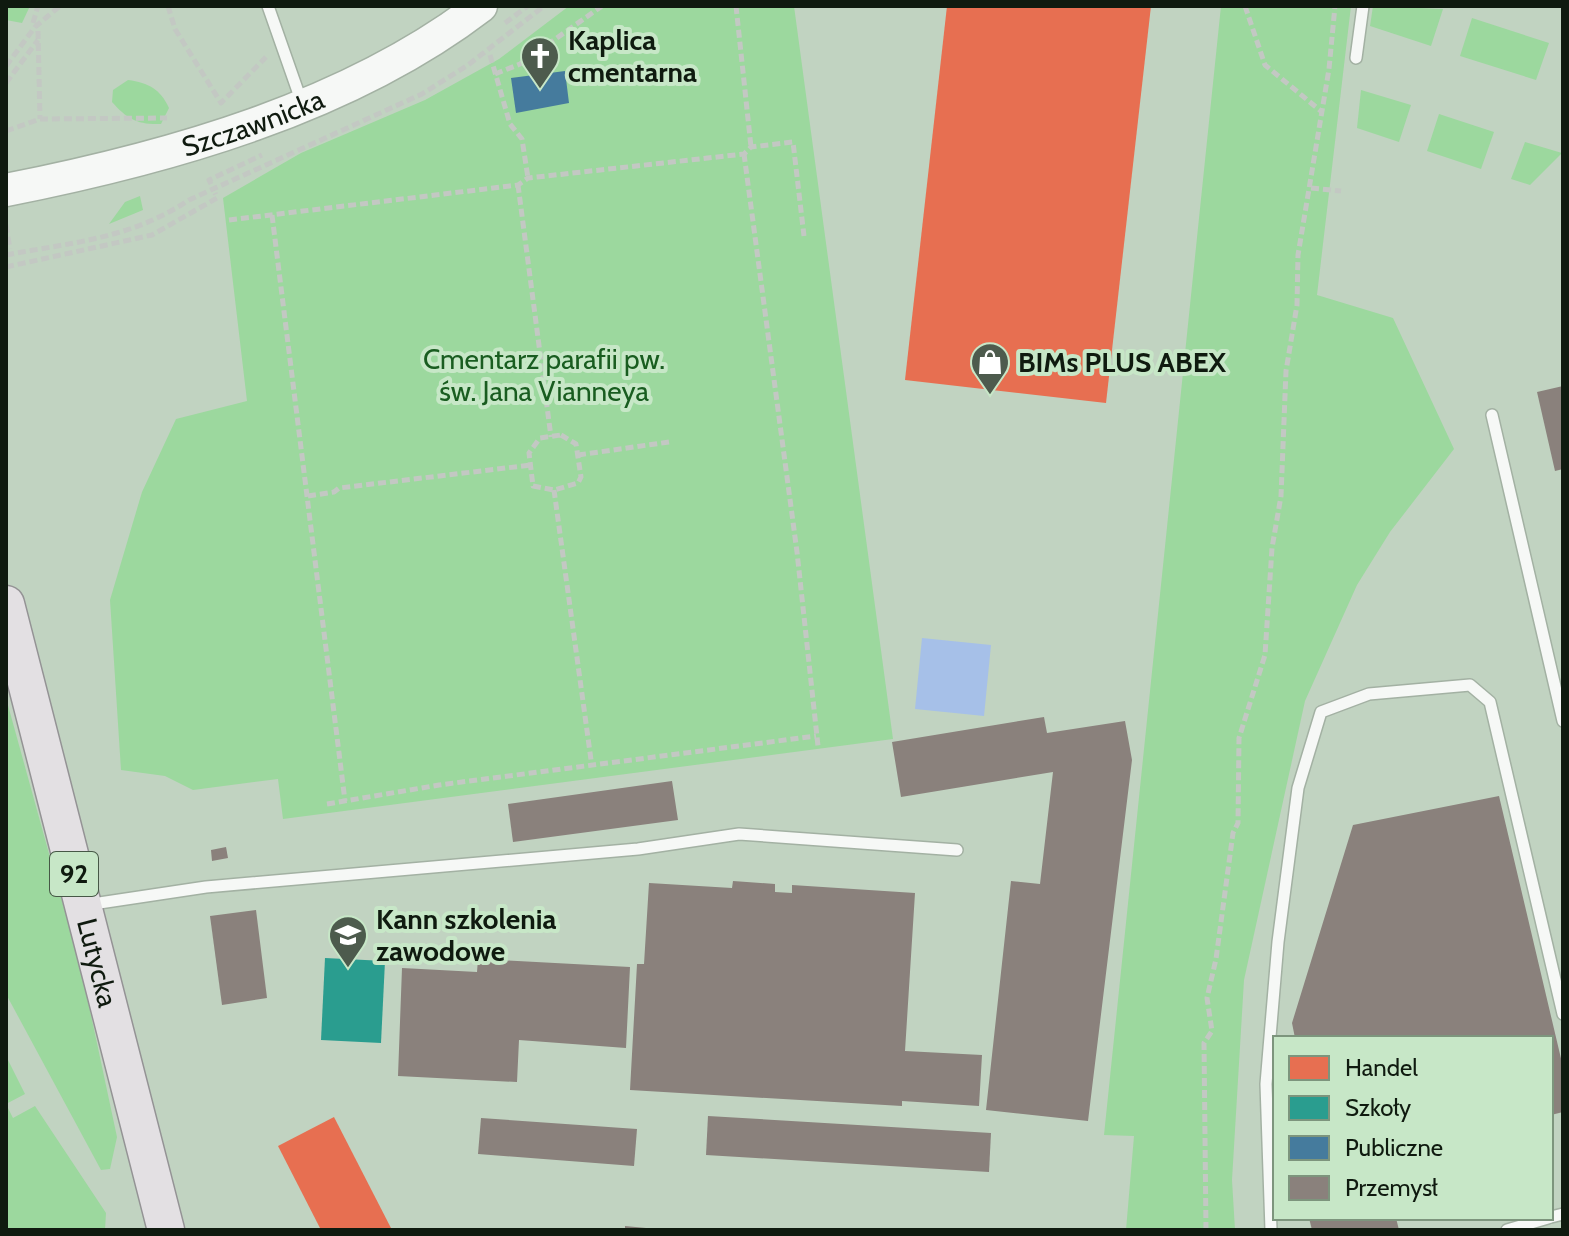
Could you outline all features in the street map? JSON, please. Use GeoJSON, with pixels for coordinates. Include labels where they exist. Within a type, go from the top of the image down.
{"type":"FeatureCollection","features":[{"type":"Feature","properties":{"kind":"main road","name":"Lutycka"},"geometry":{"type":"LineString","coordinates":[[6,604],[166,1230]]}},
{"type":"Feature","properties":{"kind":"street","name":"Szczawnicka"},"geometry":{"type":"LineString","coordinates":[[6,190],[133,164],[199,145],[302,103],[411,53],[481,6]]}},
{"type":"Feature","properties":{"kind":"lane"},"geometry":{"type":"LineString","coordinates":[[268,6],[302,103]]}},
{"type":"Feature","properties":{"kind":"lane"},"geometry":{"type":"LineString","coordinates":[[1356,58],[1363,6]]}},
{"type":"Feature","properties":{"kind":"lane"},"geometry":{"type":"LineString","coordinates":[[1492,415],[1563,721]]}},
{"type":"Feature","properties":{"kind":"lane"},"geometry":{"type":"LineString","coordinates":[[1271,1230],[1266,1084],[1278,942],[1298,788],[1321,712],[1369,694],[1470,685],[1490,702],[1563,1014]]}},
{"type":"Feature","properties":{"kind":"lane"},"geometry":{"type":"LineString","coordinates":[[82,906],[206,887],[638,849],[739,834],[957,850]]}},
{"type":"Feature","properties":{"kind":"lane"},"geometry":{"type":"LineString","coordinates":[[1507,1230],[1542,1220]]}},
{"type":"Feature","properties":{"kind":"path"},"geometry":{"type":"LineString","coordinates":[[33,23],[38,6]]}},
{"type":"Feature","properties":{"kind":"path"},"geometry":{"type":"LineString","coordinates":[[6,66],[35,27],[60,6]]}},
{"type":"Feature","properties":{"kind":"path"},"geometry":{"type":"LineString","coordinates":[[168,6],[175,29],[221,103],[281,43]]}},
{"type":"Feature","properties":{"kind":"path"},"geometry":{"type":"LineString","coordinates":[[9,262],[157,221],[189,200],[422,94],[468,65],[544,6]]}},
{"type":"Feature","properties":{"kind":"path"},"geometry":{"type":"LineString","coordinates":[[495,74],[520,64],[602,6]]}},
{"type":"Feature","properties":{"kind":"path"},"geometry":{"type":"LineString","coordinates":[[736,6],[751,147]]}},
{"type":"Feature","properties":{"kind":"path"},"geometry":{"type":"LineString","coordinates":[[1245,6],[1265,65],[1323,112]]}},
{"type":"Feature","properties":{"kind":"path"},"geometry":{"type":"LineString","coordinates":[[1206,1230],[1204,1043],[1212,1031],[1207,998],[1216,959],[1233,833],[1238,823],[1239,738],[1265,655],[1272,548],[1281,496],[1286,371],[1297,305],[1298,255],[1323,112],[1335,6]]}},
{"type":"Feature","properties":{"kind":"path"},"geometry":{"type":"LineString","coordinates":[[38,31],[40,119]]}},
{"type":"Feature","properties":{"kind":"path"},"geometry":{"type":"LineString","coordinates":[[6,83],[38,39]]}},
{"type":"Feature","properties":{"kind":"path"},"geometry":{"type":"LineString","coordinates":[[490,55],[510,124],[522,139],[528,178]]}},
{"type":"Feature","properties":{"kind":"path"},"geometry":{"type":"LineString","coordinates":[[6,131],[40,119],[167,118]]}},
{"type":"Feature","properties":{"kind":"path"},"geometry":{"type":"LineString","coordinates":[[229,220],[518,185],[528,178],[744,154],[751,147],[793,142],[804,236]]}},
{"type":"Feature","properties":{"kind":"path"},"geometry":{"type":"LineString","coordinates":[[744,154],[797,552],[818,746]]}},
{"type":"Feature","properties":{"kind":"path"},"geometry":{"type":"LineString","coordinates":[[518,185],[551,437]]}},
{"type":"Feature","properties":{"kind":"path"},"geometry":{"type":"LineString","coordinates":[[1311,188],[1341,191]]}},
{"type":"Feature","properties":{"kind":"path"},"geometry":{"type":"LineString","coordinates":[[9,262],[152,235],[217,198],[215,193]]}},
{"type":"Feature","properties":{"kind":"path"},"geometry":{"type":"LineString","coordinates":[[272,215],[345,801]]}},
{"type":"Feature","properties":{"kind":"path"},"geometry":{"type":"LineString","coordinates":[[6,225],[10,249]]}},
{"type":"Feature","properties":{"kind":"path"},"geometry":{"type":"LineString","coordinates":[[561,435],[576,444],[578,455],[581,477],[578,483],[554,490],[533,486],[529,453],[540,438],[561,435]]}},
{"type":"Feature","properties":{"kind":"path"},"geometry":{"type":"LineString","coordinates":[[578,455],[669,442]]}},
{"type":"Feature","properties":{"kind":"path"},"geometry":{"type":"LineString","coordinates":[[308,496],[334,492],[339,488],[531,465]]}},
{"type":"Feature","properties":{"kind":"path"},"geometry":{"type":"LineString","coordinates":[[554,490],[592,767]]}},
{"type":"Feature","properties":{"kind":"path"},"geometry":{"type":"LineString","coordinates":[[327,804],[439,785],[816,736]]}},
{"type":"Feature","properties":{"kind":"green space"},"geometry":{"type":"Polygon","coordinates":[[[6,6],[30,6],[22,23],[6,20],[6,6]]]}},
{"type":"Feature","properties":{"kind":"green space","name":"Cmentarz parafii pw. św. Jana Vianneya"},"geometry":{"type":"Polygon","coordinates":[[[569,6],[794,6],[893,739],[283,819],[278,779],[193,790],[165,776],[121,770],[110,600],[142,492],[176,419],[247,401],[223,198],[301,153],[425,100],[499,59],[569,6]]]}},
{"type":"Feature","properties":{"kind":"green space"},"geometry":{"type":"Polygon","coordinates":[[[1221,6],[1351,6],[1317,295],[1393,318],[1454,449],[1390,532],[1357,585],[1305,701],[1244,980],[1232,1180],[1235,1230],[1126,1230],[1134,1136],[1104,1135],[1221,6]]]}},
{"type":"Feature","properties":{"kind":"green space"},"geometry":{"type":"Polygon","coordinates":[[[1373,6],[1443,9],[1431,46],[1370,26],[1373,6]]]}},
{"type":"Feature","properties":{"kind":"green space"},"geometry":{"type":"Polygon","coordinates":[[[1472,18],[1549,43],[1536,80],[1460,56],[1472,18]]]}},
{"type":"Feature","properties":{"kind":"green space"},"geometry":{"type":"Polygon","coordinates":[[[128,80],[148,85],[162,96],[169,108],[161,124],[134,120],[112,102],[113,90],[128,80]]]}},
{"type":"Feature","properties":{"kind":"green space"},"geometry":{"type":"Polygon","coordinates":[[[1361,90],[1411,105],[1399,142],[1357,128],[1361,90]]]}},
{"type":"Feature","properties":{"kind":"green space"},"geometry":{"type":"Polygon","coordinates":[[[1439,114],[1494,132],[1481,169],[1427,151],[1439,114]]]}},
{"type":"Feature","properties":{"kind":"green space"},"geometry":{"type":"Polygon","coordinates":[[[1525,142],[1562,153],[1530,185],[1511,179],[1525,142]]]}},
{"type":"Feature","properties":{"kind":"green space"},"geometry":{"type":"Polygon","coordinates":[[[140,196],[143,210],[109,224],[125,202],[140,196]]]}},
{"type":"Feature","properties":{"kind":"green space"},"geometry":{"type":"Polygon","coordinates":[[[6,698],[82,973],[117,1137],[110,1169],[101,1170],[6,994],[6,698]]]}},
{"type":"Feature","properties":{"kind":"green space"},"geometry":{"type":"Polygon","coordinates":[[[6,1056],[25,1094],[6,1104],[6,1056]]]}},
{"type":"Feature","properties":{"kind":"green space"},"geometry":{"type":"Polygon","coordinates":[[[6,1104],[13,1118],[35,1106],[106,1213],[105,1230],[6,1230],[6,1104]]]}},
{"type":"Feature","properties":{"kind":"water"},"geometry":{"type":"Polygon","coordinates":[[[922,638],[991,645],[984,716],[915,709],[922,638]]]}},
{"type":"Feature","properties":{"kind":"building: Handel"},"geometry":{"type":"Polygon","coordinates":[[[947,6],[1151,6],[1106,403],[905,380],[947,6]]]}},
{"type":"Feature","properties":{"kind":"building: Handel"},"geometry":{"type":"Polygon","coordinates":[[[334,1117],[392,1230],[321,1230],[278,1146],[334,1117]]]}},
{"type":"Feature","properties":{"kind":"building: Szkoły"},"geometry":{"type":"Polygon","coordinates":[[[325,958],[385,961],[381,1043],[321,1040],[325,958]]]}},
{"type":"Feature","properties":{"kind":"building: Publiczne","name":"Kaplica cmentarna"},"geometry":{"type":"Polygon","coordinates":[[[565,71],[569,103],[516,113],[511,78],[565,71]]]}},
{"type":"Feature","properties":{"kind":"building: Przemysł"},"geometry":{"type":"Polygon","coordinates":[[[1563,386],[1563,469],[1555,471],[1537,392],[1563,386]]]}},
{"type":"Feature","properties":{"kind":"building: Przemysł"},"geometry":{"type":"Polygon","coordinates":[[[1044,717],[1047,733],[1125,721],[1132,760],[1088,1121],[986,1110],[1011,881],[1040,884],[1053,772],[901,797],[892,742],[1044,717]]]}},
{"type":"Feature","properties":{"kind":"building: Przemysł"},"geometry":{"type":"Polygon","coordinates":[[[672,781],[678,820],[513,842],[508,804],[672,781]]]}},
{"type":"Feature","properties":{"kind":"building: Przemysł"},"geometry":{"type":"Polygon","coordinates":[[[1499,796],[1563,1067],[1563,1112],[1553,1114],[1553,1036],[1295,1036],[1292,1023],[1353,825],[1499,796]]]}},
{"type":"Feature","properties":{"kind":"building: Przemysł"},"geometry":{"type":"Polygon","coordinates":[[[226,847],[228,858],[212,861],[211,850],[226,847]]]}},
{"type":"Feature","properties":{"kind":"building: Przemysł"},"geometry":{"type":"Polygon","coordinates":[[[733,881],[775,884],[775,892],[792,893],[792,885],[915,893],[905,1051],[982,1055],[979,1106],[902,1101],[902,1106],[630,1090],[637,964],[644,964],[649,883],[732,888],[733,881]]]}},
{"type":"Feature","properties":{"kind":"building: Przemysł"},"geometry":{"type":"Polygon","coordinates":[[[256,910],[267,998],[222,1005],[210,916],[256,910]]]}},
{"type":"Feature","properties":{"kind":"building: Przemysł"},"geometry":{"type":"Polygon","coordinates":[[[478,959],[630,967],[626,1048],[519,1040],[517,1082],[398,1076],[402,968],[477,972],[478,959]]]}},
{"type":"Feature","properties":{"kind":"building: Przemysł"},"geometry":{"type":"Polygon","coordinates":[[[708,1116],[991,1133],[989,1172],[706,1155],[708,1116]]]}},
{"type":"Feature","properties":{"kind":"building: Przemysł"},"geometry":{"type":"Polygon","coordinates":[[[481,1118],[637,1129],[634,1166],[478,1154],[481,1118]]]}},
{"type":"Feature","properties":{"kind":"building: Przemysł"},"geometry":{"type":"Polygon","coordinates":[[[1310,1220],[1396,1220],[1399,1230],[1312,1230],[1310,1220]]]}},
{"type":"Feature","properties":{"kind":"building: Przemysł"},"geometry":{"type":"Polygon","coordinates":[[[625,1226],[646,1228],[646,1230],[625,1230],[625,1226]]]}},
{"type":"Feature","properties":{"kind":"place","name":"Kaplica cmentarna"},"geometry":{"type":"Point","coordinates":[540,90]}},
{"type":"Feature","properties":{"kind":"place","name":"BIMs PLUS ABEX"},"geometry":{"type":"Point","coordinates":[990,396]}},
{"type":"Feature","properties":{"kind":"place","name":"Kann szkolenia zawodowe"},"geometry":{"type":"Point","coordinates":[348,969]}}]}
